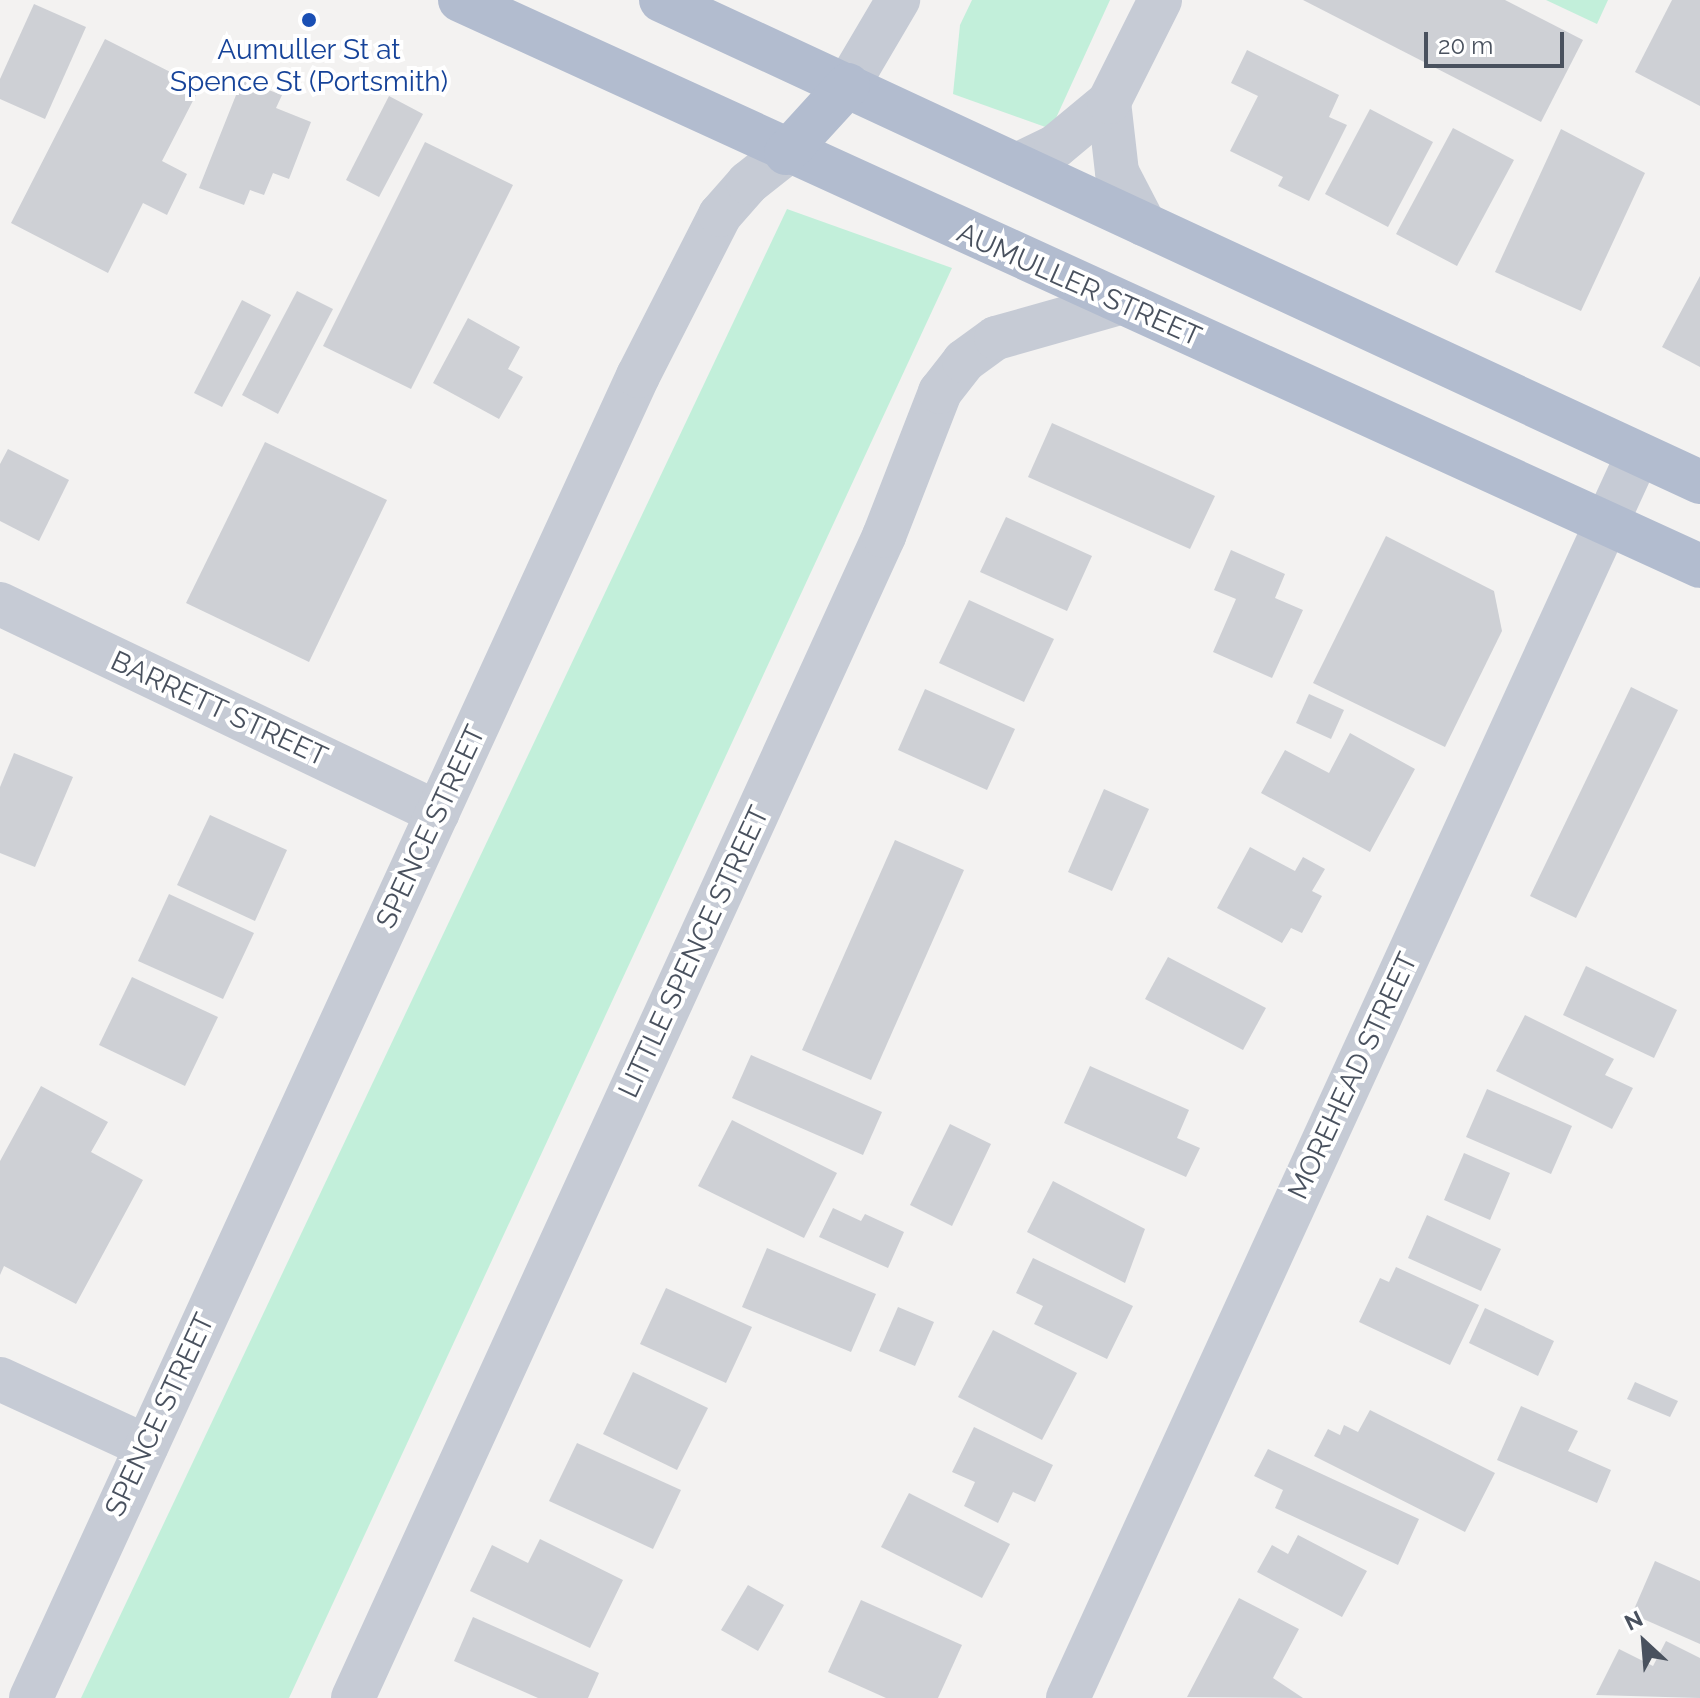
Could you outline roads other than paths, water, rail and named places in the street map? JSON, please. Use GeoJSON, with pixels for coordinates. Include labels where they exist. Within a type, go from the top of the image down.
{"type":"FeatureCollection","features":[{"type":"Feature","properties":{"kind":"main road","name":"AUMULLER STREET"},"geometry":{"type":"LineString","coordinates":[[460,0],[786,153],[1700,566]]}},
{"type":"Feature","properties":{"kind":"main road"},"geometry":{"type":"LineString","coordinates":[[661,0],[1700,482]]}},
{"type":"Feature","properties":{"kind":"main road","name":"SPENCE STREET"},"geometry":{"type":"LineString","coordinates":[[786,153],[848,85]]}},
{"type":"Feature","properties":{"kind":"street","name":"SPENCE STREET"},"geometry":{"type":"LineString","coordinates":[[848,85],[898,0]]}},
{"type":"Feature","properties":{"kind":"street"},"geometry":{"type":"LineString","coordinates":[[1017,165],[1056,146],[1109,102],[1160,0]]}},
{"type":"Feature","properties":{"kind":"street"},"geometry":{"type":"LineString","coordinates":[[1109,102],[1117,172],[1144,224]]}},
{"type":"Feature","properties":{"kind":"street","name":"SPENCE STREET"},"geometry":{"type":"LineString","coordinates":[[31,1698],[632,390],[713,226],[748,183],[786,153]]}},
{"type":"Feature","properties":{"kind":"street","name":"LITTLE SPENCE STREET"},"geometry":{"type":"LineString","coordinates":[[353,1698],[884,536],[940,392],[964,361],[996,338],[1120,303]]}},
{"type":"Feature","properties":{"kind":"street","name":"MOREHEAD STREET"},"geometry":{"type":"LineString","coordinates":[[1068,1698],[1638,454]]}},
{"type":"Feature","properties":{"kind":"street","name":"BARRETT STREET"},"geometry":{"type":"LineString","coordinates":[[0,604],[438,813]]}},
{"type":"Feature","properties":{"kind":"street"},"geometry":{"type":"LineString","coordinates":[[0,1379],[146,1446]]}},
{"type":"Feature","properties":{"kind":"place","name":"Aumuller St at Spence St (Portsmith)"},"geometry":{"type":"Point","coordinates":[309,20]}}]}
